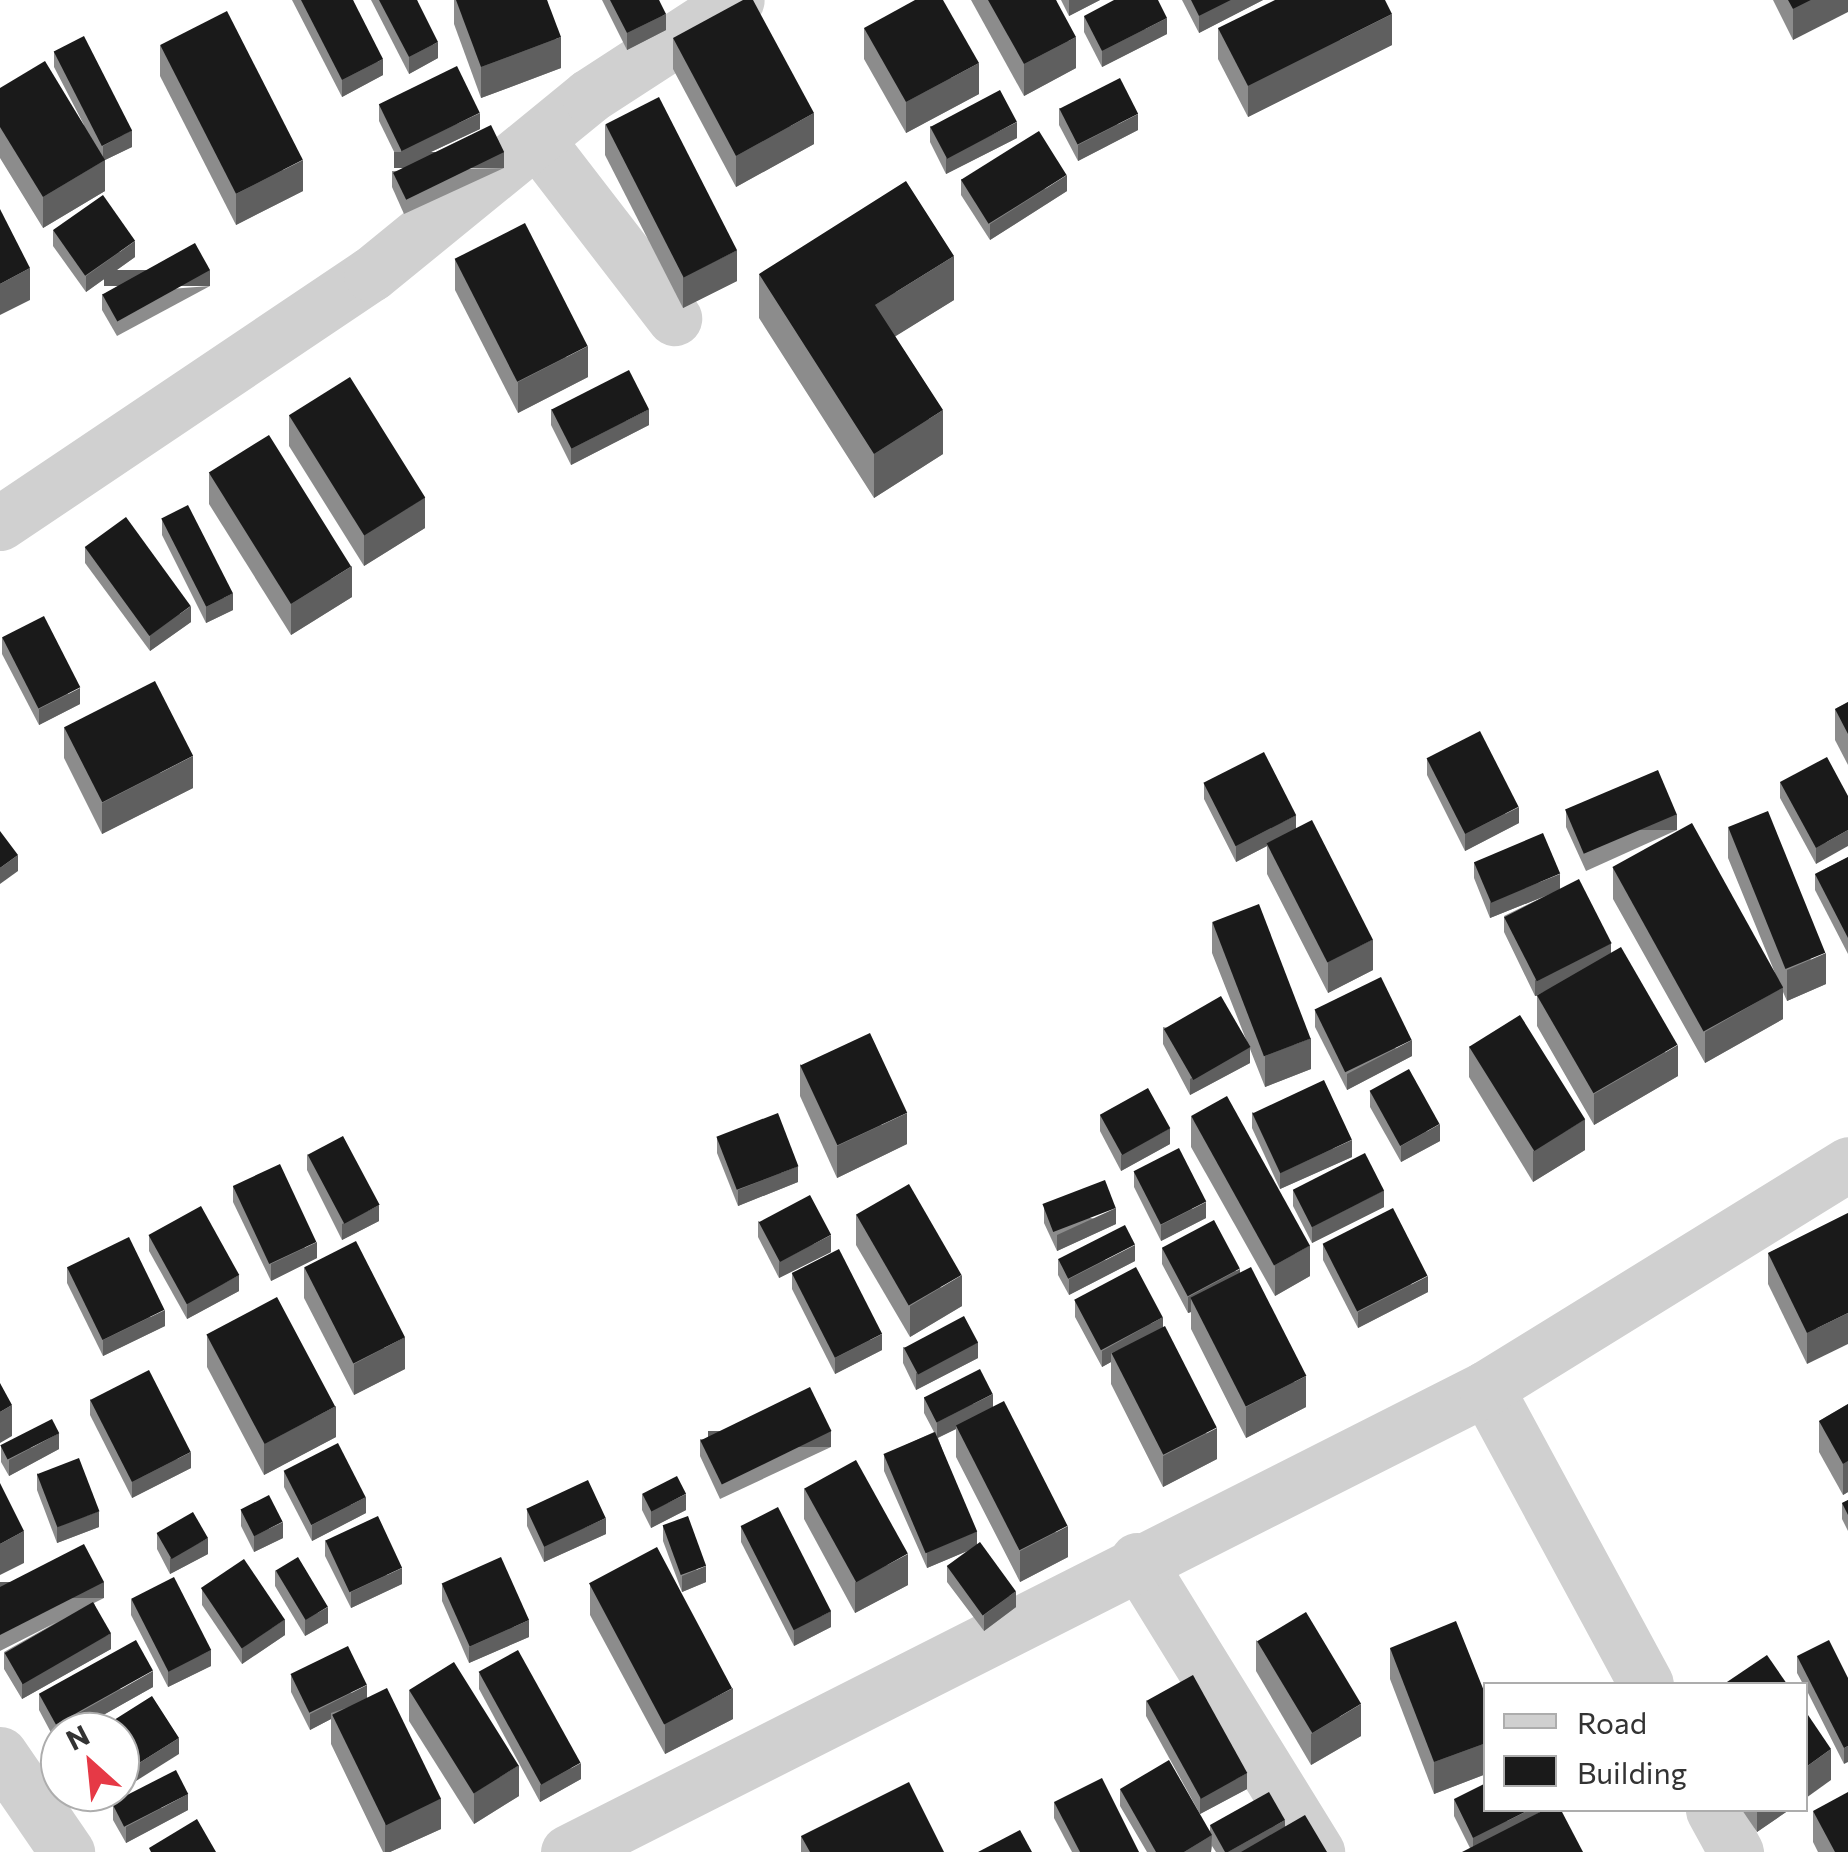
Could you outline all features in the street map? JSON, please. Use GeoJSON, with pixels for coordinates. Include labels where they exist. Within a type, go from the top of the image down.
{"type":"FeatureCollection","features":[{"type":"Feature","properties":{"kind":"street"},"geometry":{"type":"LineString","coordinates":[[0,523],[371,274],[536,140],[736,0]]}},
{"type":"Feature","properties":{"kind":"street"},"geometry":{"type":"LineString","coordinates":[[536,140],[674,318]]}},
{"type":"Feature","properties":{"kind":"street"},"geometry":{"type":"LineString","coordinates":[[568,1852],[1137,1560],[1486,1388],[1848,1164]]}},
{"type":"Feature","properties":{"kind":"street"},"geometry":{"type":"LineString","coordinates":[[1486,1388],[1645,1682]]}},
{"type":"Feature","properties":{"kind":"street"},"geometry":{"type":"LineString","coordinates":[[1137,1560],[1318,1852]]}},
{"type":"Feature","properties":{"kind":"street"},"geometry":{"type":"LineString","coordinates":[[0,1754],[68,1852]]}},
{"type":"Feature","properties":{"kind":"street"},"geometry":{"type":"LineString","coordinates":[[1715,1812],[1736,1852]]}},
{"type":"Feature","properties":{"kind":"building"},"geometry":{"type":"Polygon","coordinates":[[[301,0],[353,0],[383,59],[342,80],[301,0]]]}},
{"type":"Feature","properties":{"kind":"building"},"geometry":{"type":"Polygon","coordinates":[[[379,0],[417,0],[438,42],[409,57],[379,0]]]}},
{"type":"Feature","properties":{"kind":"building"},"geometry":{"type":"Polygon","coordinates":[[[456,0],[547,0],[561,37],[481,67],[456,0]]]}},
{"type":"Feature","properties":{"kind":"building"},"geometry":{"type":"Polygon","coordinates":[[[610,0],[659,0],[666,14],[627,33],[610,0]]]}},
{"type":"Feature","properties":{"kind":"building"},"geometry":{"type":"Polygon","coordinates":[[[743,0],[753,0],[814,113],[736,156],[673,38],[743,0]]]}},
{"type":"Feature","properties":{"kind":"building"},"geometry":{"type":"Polygon","coordinates":[[[915,0],[943,0],[979,63],[906,102],[864,28],[915,0]]]}},
{"type":"Feature","properties":{"kind":"building"},"geometry":{"type":"Polygon","coordinates":[[[988,0],[1056,0],[1076,37],[1024,64],[988,0]]]}},
{"type":"Feature","properties":{"kind":"building"},"geometry":{"type":"Polygon","coordinates":[[[1114,0],[1158,0],[1167,18],[1102,51],[1084,16],[1114,0]]]}},
{"type":"Feature","properties":{"kind":"building"},"geometry":{"type":"Polygon","coordinates":[[[1191,0],[1231,0],[1199,16],[1191,0]]]}},
{"type":"Feature","properties":{"kind":"building"},"geometry":{"type":"Polygon","coordinates":[[[1275,0],[1385,0],[1392,14],[1248,86],[1218,28],[1275,0]]]}},
{"type":"Feature","properties":{"kind":"building"},"geometry":{"type":"Polygon","coordinates":[[[1788,0],[1811,0],[1793,9],[1788,0]]]}},
{"type":"Feature","properties":{"kind":"building"},"geometry":{"type":"Polygon","coordinates":[[[227,11],[303,160],[236,194],[160,45],[227,11]]]}},
{"type":"Feature","properties":{"kind":"building"},"geometry":{"type":"Polygon","coordinates":[[[84,36],[132,130],[102,146],[54,51],[84,36]]]}},
{"type":"Feature","properties":{"kind":"building"},"geometry":{"type":"Polygon","coordinates":[[[45,61],[105,160],[43,197],[0,127],[0,88],[45,61]]]}},
{"type":"Feature","properties":{"kind":"building"},"geometry":{"type":"Polygon","coordinates":[[[457,66],[480,113],[402,151],[379,104],[457,66]]]}},
{"type":"Feature","properties":{"kind":"building"},"geometry":{"type":"Polygon","coordinates":[[[1120,78],[1138,114],[1078,145],[1059,109],[1120,78]]]}},
{"type":"Feature","properties":{"kind":"building"},"geometry":{"type":"Polygon","coordinates":[[[1000,90],[1017,122],[947,159],[930,127],[1000,90]]]}},
{"type":"Feature","properties":{"kind":"building"},"geometry":{"type":"Polygon","coordinates":[[[659,97],[737,250],[684,277],[606,124],[659,97]]]}},
{"type":"Feature","properties":{"kind":"building"},"geometry":{"type":"Polygon","coordinates":[[[491,125],[504,152],[406,200],[393,173],[491,125]]]}},
{"type":"Feature","properties":{"kind":"building"},"geometry":{"type":"Polygon","coordinates":[[[1039,131],[1067,175],[989,224],[961,180],[1039,131]]]}},
{"type":"Feature","properties":{"kind":"building"},"geometry":{"type":"Polygon","coordinates":[[[906,181],[954,256],[875,305],[943,410],[874,454],[759,274],[906,181]]]}},
{"type":"Feature","properties":{"kind":"building"},"geometry":{"type":"Polygon","coordinates":[[[103,195],[135,241],[85,276],[53,230],[103,195]]]}},
{"type":"Feature","properties":{"kind":"building"},"geometry":{"type":"Polygon","coordinates":[[[0,209],[30,268],[0,284],[0,209]]]}},
{"type":"Feature","properties":{"kind":"building"},"geometry":{"type":"Polygon","coordinates":[[[525,223],[588,346],[517,382],[455,259],[525,223]]]}},
{"type":"Feature","properties":{"kind":"building"},"geometry":{"type":"Polygon","coordinates":[[[195,243],[210,270],[117,322],[102,294],[195,243]]]}},
{"type":"Feature","properties":{"kind":"building"},"geometry":{"type":"Polygon","coordinates":[[[629,370],[649,409],[571,449],[551,409],[629,370]]]}},
{"type":"Feature","properties":{"kind":"building"},"geometry":{"type":"Polygon","coordinates":[[[350,377],[425,497],[364,536],[289,415],[350,377]]]}},
{"type":"Feature","properties":{"kind":"building"},"geometry":{"type":"Polygon","coordinates":[[[269,435],[351,566],[291,604],[209,473],[269,435]]]}},
{"type":"Feature","properties":{"kind":"building"},"geometry":{"type":"Polygon","coordinates":[[[188,505],[233,593],[206,607],[161,519],[188,505]]]}},
{"type":"Feature","properties":{"kind":"building"},"geometry":{"type":"Polygon","coordinates":[[[126,517],[191,606],[149,636],[85,547],[126,517]]]}},
{"type":"Feature","properties":{"kind":"building"},"geometry":{"type":"Polygon","coordinates":[[[44,616],[80,687],[38,709],[2,637],[44,616]]]}},
{"type":"Feature","properties":{"kind":"building"},"geometry":{"type":"Polygon","coordinates":[[[155,681],[193,756],[102,802],[64,727],[155,681]]]}},
{"type":"Feature","properties":{"kind":"building"},"geometry":{"type":"Polygon","coordinates":[[[1848,702],[1848,734],[1835,709],[1848,702]]]}},
{"type":"Feature","properties":{"kind":"building"},"geometry":{"type":"Polygon","coordinates":[[[1480,731],[1519,807],[1465,834],[1427,758],[1480,731]]]}},
{"type":"Feature","properties":{"kind":"building"},"geometry":{"type":"Polygon","coordinates":[[[1264,752],[1296,815],[1236,846],[1203,783],[1264,752]]]}},
{"type":"Feature","properties":{"kind":"building"},"geometry":{"type":"Polygon","coordinates":[[[1827,757],[1848,796],[1848,830],[1816,848],[1780,782],[1827,757]]]}},
{"type":"Feature","properties":{"kind":"building"},"geometry":{"type":"Polygon","coordinates":[[[1658,770],[1677,814],[1584,854],[1565,809],[1658,770]]]}},
{"type":"Feature","properties":{"kind":"building"},"geometry":{"type":"Polygon","coordinates":[[[1768,811],[1825,953],[1785,969],[1728,827],[1768,811]]]}},
{"type":"Feature","properties":{"kind":"building"},"geometry":{"type":"Polygon","coordinates":[[[1312,820],[1373,939],[1327,963],[1267,843],[1312,820]]]}},
{"type":"Feature","properties":{"kind":"building"},"geometry":{"type":"Polygon","coordinates":[[[1692,823],[1783,987],[1704,1032],[1612,867],[1692,823]]]}},
{"type":"Feature","properties":{"kind":"building"},"geometry":{"type":"Polygon","coordinates":[[[0,831],[18,855],[0,868],[0,831]]]}},
{"type":"Feature","properties":{"kind":"building"},"geometry":{"type":"Polygon","coordinates":[[[1543,833],[1560,874],[1491,903],[1474,862],[1543,833]]]}},
{"type":"Feature","properties":{"kind":"building"},"geometry":{"type":"Polygon","coordinates":[[[1848,857],[1848,938],[1815,874],[1848,857]]]}},
{"type":"Feature","properties":{"kind":"building"},"geometry":{"type":"Polygon","coordinates":[[[1579,879],[1612,943],[1537,981],[1504,917],[1579,879]]]}},
{"type":"Feature","properties":{"kind":"building"},"geometry":{"type":"Polygon","coordinates":[[[1259,904],[1311,1038],[1264,1056],[1212,922],[1259,904]]]}},
{"type":"Feature","properties":{"kind":"building"},"geometry":{"type":"Polygon","coordinates":[[[1621,947],[1678,1045],[1593,1093],[1537,995],[1621,947]]]}},
{"type":"Feature","properties":{"kind":"building"},"geometry":{"type":"Polygon","coordinates":[[[1381,977],[1412,1040],[1345,1072],[1314,1009],[1381,977]]]}},
{"type":"Feature","properties":{"kind":"building"},"geometry":{"type":"Polygon","coordinates":[[[1221,996],[1250,1047],[1193,1080],[1164,1029],[1221,996]]]}},
{"type":"Feature","properties":{"kind":"building"},"geometry":{"type":"Polygon","coordinates":[[[1520,1015],[1585,1119],[1534,1151],[1469,1047],[1520,1015]]]}},
{"type":"Feature","properties":{"kind":"building"},"geometry":{"type":"Polygon","coordinates":[[[870,1033],[907,1113],[837,1145],[800,1066],[870,1033]]]}},
{"type":"Feature","properties":{"kind":"building"},"geometry":{"type":"Polygon","coordinates":[[[1409,1069],[1440,1124],[1400,1146],[1370,1091],[1409,1069]]]}},
{"type":"Feature","properties":{"kind":"building"},"geometry":{"type":"Polygon","coordinates":[[[1324,1080],[1352,1140],[1280,1173],[1252,1113],[1324,1080]]]}},
{"type":"Feature","properties":{"kind":"building"},"geometry":{"type":"Polygon","coordinates":[[[1148,1088],[1170,1128],[1122,1155],[1100,1115],[1148,1088]]]}},
{"type":"Feature","properties":{"kind":"building"},"geometry":{"type":"Polygon","coordinates":[[[1227,1096],[1310,1246],[1274,1265],[1191,1116],[1227,1096]]]}},
{"type":"Feature","properties":{"kind":"building"},"geometry":{"type":"Polygon","coordinates":[[[778,1113],[798,1166],[737,1190],[716,1137],[778,1113]]]}},
{"type":"Feature","properties":{"kind":"building"},"geometry":{"type":"Polygon","coordinates":[[[343,1136],[380,1205],[344,1224],[308,1155],[343,1136]]]}},
{"type":"Feature","properties":{"kind":"building"},"geometry":{"type":"Polygon","coordinates":[[[1179,1148],[1206,1201],[1161,1225],[1134,1171],[1179,1148]]]}},
{"type":"Feature","properties":{"kind":"building"},"geometry":{"type":"Polygon","coordinates":[[[1365,1153],[1384,1190],[1312,1227],[1293,1190],[1365,1153]]]}},
{"type":"Feature","properties":{"kind":"building"},"geometry":{"type":"Polygon","coordinates":[[[280,1164],[316,1242],[269,1264],[233,1186],[280,1164]]]}},
{"type":"Feature","properties":{"kind":"building"},"geometry":{"type":"Polygon","coordinates":[[[1105,1180],[1116,1208],[1053,1232],[1042,1204],[1105,1180]]]}},
{"type":"Feature","properties":{"kind":"building"},"geometry":{"type":"Polygon","coordinates":[[[909,1184],[962,1275],[909,1305],[856,1214],[909,1184]]]}},
{"type":"Feature","properties":{"kind":"building"},"geometry":{"type":"Polygon","coordinates":[[[810,1195],[831,1235],[780,1262],[759,1222],[810,1195]]]}},
{"type":"Feature","properties":{"kind":"building"},"geometry":{"type":"Polygon","coordinates":[[[201,1206],[239,1275],[187,1304],[149,1235],[201,1206]]]}},
{"type":"Feature","properties":{"kind":"building"},"geometry":{"type":"Polygon","coordinates":[[[1393,1208],[1428,1276],[1357,1312],[1323,1244],[1393,1208]]]}},
{"type":"Feature","properties":{"kind":"building"},"geometry":{"type":"Polygon","coordinates":[[[1848,1213],[1848,1313],[1807,1333],[1768,1253],[1848,1213]]]}},
{"type":"Feature","properties":{"kind":"building"},"geometry":{"type":"Polygon","coordinates":[[[1214,1220],[1240,1269],[1188,1296],[1162,1248],[1214,1220]]]}},
{"type":"Feature","properties":{"kind":"building"},"geometry":{"type":"Polygon","coordinates":[[[1125,1225],[1135,1245],[1068,1279],[1058,1259],[1125,1225]]]}},
{"type":"Feature","properties":{"kind":"building"},"geometry":{"type":"Polygon","coordinates":[[[129,1237],[165,1310],[102,1340],[67,1267],[129,1237]]]}},
{"type":"Feature","properties":{"kind":"building"},"geometry":{"type":"Polygon","coordinates":[[[356,1241],[405,1337],[353,1364],[304,1267],[356,1241]]]}},
{"type":"Feature","properties":{"kind":"building"},"geometry":{"type":"Polygon","coordinates":[[[839,1249],[882,1334],[835,1358],[792,1273],[839,1249]]]}},
{"type":"Feature","properties":{"kind":"building"},"geometry":{"type":"Polygon","coordinates":[[[1136,1267],[1163,1317],[1101,1350],[1074,1300],[1136,1267]]]}},
{"type":"Feature","properties":{"kind":"building"},"geometry":{"type":"Polygon","coordinates":[[[1251,1267],[1306,1376],[1246,1407],[1190,1298],[1251,1267]]]}},
{"type":"Feature","properties":{"kind":"building"},"geometry":{"type":"Polygon","coordinates":[[[277,1297],[335,1406],[265,1444],[206,1335],[277,1297]]]}},
{"type":"Feature","properties":{"kind":"building"},"geometry":{"type":"Polygon","coordinates":[[[964,1316],[978,1342],[918,1374],[904,1348],[964,1316]]]}},
{"type":"Feature","properties":{"kind":"building"},"geometry":{"type":"Polygon","coordinates":[[[1165,1326],[1217,1428],[1163,1455],[1112,1353],[1165,1326]]]}},
{"type":"Feature","properties":{"kind":"building"},"geometry":{"type":"Polygon","coordinates":[[[980,1369],[993,1394],[937,1423],[924,1398],[980,1369]]]}},
{"type":"Feature","properties":{"kind":"building"},"geometry":{"type":"Polygon","coordinates":[[[149,1370],[191,1452],[132,1482],[90,1400],[149,1370]]]}},
{"type":"Feature","properties":{"kind":"building"},"geometry":{"type":"Polygon","coordinates":[[[0,1383],[12,1405],[0,1412],[0,1383]]]}},
{"type":"Feature","properties":{"kind":"building"},"geometry":{"type":"Polygon","coordinates":[[[810,1387],[831,1431],[722,1485],[700,1440],[810,1387]]]}},
{"type":"Feature","properties":{"kind":"building"},"geometry":{"type":"Polygon","coordinates":[[[1004,1401],[1068,1526],[1019,1550],[956,1426],[1004,1401]]]}},
{"type":"Feature","properties":{"kind":"building"},"geometry":{"type":"Polygon","coordinates":[[[1848,1404],[1848,1461],[1843,1464],[1819,1421],[1848,1404]]]}},
{"type":"Feature","properties":{"kind":"building"},"geometry":{"type":"Polygon","coordinates":[[[52,1419],[59,1433],[8,1460],[0,1445],[52,1419]]]}},
{"type":"Feature","properties":{"kind":"building"},"geometry":{"type":"Polygon","coordinates":[[[935,1432],[977,1531],[926,1553],[883,1454],[935,1432]]]}},
{"type":"Feature","properties":{"kind":"building"},"geometry":{"type":"Polygon","coordinates":[[[338,1443],[366,1497],[311,1525],[284,1471],[338,1443]]]}},
{"type":"Feature","properties":{"kind":"building"},"geometry":{"type":"Polygon","coordinates":[[[79,1458],[99,1511],[57,1527],[37,1474],[79,1458]]]}},
{"type":"Feature","properties":{"kind":"building"},"geometry":{"type":"Polygon","coordinates":[[[856,1460],[908,1554],[856,1582],[804,1489],[856,1460]]]}},
{"type":"Feature","properties":{"kind":"building"},"geometry":{"type":"Polygon","coordinates":[[[677,1476],[686,1494],[651,1512],[642,1494],[677,1476]]]}},
{"type":"Feature","properties":{"kind":"building"},"geometry":{"type":"Polygon","coordinates":[[[588,1480],[606,1518],[544,1547],[526,1509],[588,1480]]]}},
{"type":"Feature","properties":{"kind":"building"},"geometry":{"type":"Polygon","coordinates":[[[0,1483],[24,1531],[0,1544],[0,1483]]]}},
{"type":"Feature","properties":{"kind":"building"},"geometry":{"type":"Polygon","coordinates":[[[269,1495],[283,1522],[254,1536],[240,1510],[269,1495]]]}},
{"type":"Feature","properties":{"kind":"building"},"geometry":{"type":"Polygon","coordinates":[[[778,1507],[831,1611],[794,1630],[741,1526],[778,1507]]]}},
{"type":"Feature","properties":{"kind":"building"},"geometry":{"type":"Polygon","coordinates":[[[193,1512],[208,1538],[172,1559],[157,1533],[193,1512]]]}},
{"type":"Feature","properties":{"kind":"building"},"geometry":{"type":"Polygon","coordinates":[[[378,1516],[402,1568],[350,1592],[325,1541],[378,1516]]]}},
{"type":"Feature","properties":{"kind":"building"},"geometry":{"type":"Polygon","coordinates":[[[688,1516],[706,1566],[681,1575],[663,1525],[688,1516]]]}},
{"type":"Feature","properties":{"kind":"building"},"geometry":{"type":"Polygon","coordinates":[[[980,1542],[1016,1591],[983,1615],[947,1566],[980,1542]]]}},
{"type":"Feature","properties":{"kind":"building"},"geometry":{"type":"Polygon","coordinates":[[[84,1544],[104,1582],[0,1635],[0,1587],[84,1544]]]}},
{"type":"Feature","properties":{"kind":"building"},"geometry":{"type":"Polygon","coordinates":[[[657,1547],[732,1688],[664,1724],[589,1583],[657,1547]]]}},
{"type":"Feature","properties":{"kind":"building"},"geometry":{"type":"Polygon","coordinates":[[[298,1557],[328,1607],[306,1620],[276,1570],[298,1557]]]}},
{"type":"Feature","properties":{"kind":"building"},"geometry":{"type":"Polygon","coordinates":[[[501,1557],[529,1620],[470,1646],[442,1583],[501,1557]]]}},
{"type":"Feature","properties":{"kind":"building"},"geometry":{"type":"Polygon","coordinates":[[[244,1559],[285,1620],[242,1649],[201,1588],[244,1559]]]}},
{"type":"Feature","properties":{"kind":"building"},"geometry":{"type":"Polygon","coordinates":[[[174,1577],[211,1650],[168,1672],[131,1599],[174,1577]]]}},
{"type":"Feature","properties":{"kind":"building"},"geometry":{"type":"Polygon","coordinates":[[[93,1602],[111,1633],[23,1684],[5,1653],[93,1602]]]}},
{"type":"Feature","properties":{"kind":"building"},"geometry":{"type":"Polygon","coordinates":[[[1306,1612],[1361,1704],[1312,1733],[1257,1641],[1306,1612]]]}},
{"type":"Feature","properties":{"kind":"building"},"geometry":{"type":"Polygon","coordinates":[[[1456,1621],[1483,1688],[1483,1744],[1434,1762],[1390,1648],[1456,1621]]]}},
{"type":"Feature","properties":{"kind":"building"},"geometry":{"type":"Polygon","coordinates":[[[136,1640],[153,1671],[78,1712],[49,1712],[39,1694],[136,1640]]]}},
{"type":"Feature","properties":{"kind":"building"},"geometry":{"type":"Polygon","coordinates":[[[1829,1640],[1848,1678],[1848,1746],[1844,1748],[1797,1656],[1829,1640]]]}},
{"type":"Feature","properties":{"kind":"building"},"geometry":{"type":"Polygon","coordinates":[[[348,1646],[367,1685],[309,1713],[290,1674],[348,1646]]]}},
{"type":"Feature","properties":{"kind":"building"},"geometry":{"type":"Polygon","coordinates":[[[518,1650],[581,1763],[541,1785],[479,1672],[518,1650]]]}},
{"type":"Feature","properties":{"kind":"building"},"geometry":{"type":"Polygon","coordinates":[[[1767,1655],[1786,1682],[1727,1682],[1767,1655]]]}},
{"type":"Feature","properties":{"kind":"building"},"geometry":{"type":"Polygon","coordinates":[[[454,1662],[519,1765],[474,1794],[409,1690],[454,1662]]]}},
{"type":"Feature","properties":{"kind":"building"},"geometry":{"type":"Polygon","coordinates":[[[1193,1675],[1247,1773],[1201,1799],[1147,1701],[1193,1675]]]}},
{"type":"Feature","properties":{"kind":"building"},"geometry":{"type":"Polygon","coordinates":[[[387,1688],[441,1799],[386,1825],[332,1715],[387,1688]]]}},
{"type":"Feature","properties":{"kind":"building"},"geometry":{"type":"Polygon","coordinates":[[[152,1696],[179,1738],[140,1762],[140,1712],[127,1712],[152,1696]]]}},
{"type":"Feature","properties":{"kind":"building"},"geometry":{"type":"Polygon","coordinates":[[[1808,1715],[1831,1749],[1808,1766],[1808,1715]]]}},
{"type":"Feature","properties":{"kind":"building"},"geometry":{"type":"Polygon","coordinates":[[[1169,1760],[1212,1835],[1184,1852],[1156,1852],[1120,1789],[1169,1760]]]}},
{"type":"Feature","properties":{"kind":"building"},"geometry":{"type":"Polygon","coordinates":[[[176,1770],[188,1794],[124,1827],[117,1812],[140,1812],[140,1788],[176,1770]]]}},
{"type":"Feature","properties":{"kind":"building"},"geometry":{"type":"Polygon","coordinates":[[[1102,1778],[1139,1852],[1080,1852],[1054,1802],[1102,1778]]]}},
{"type":"Feature","properties":{"kind":"building"},"geometry":{"type":"Polygon","coordinates":[[[909,1782],[944,1852],[810,1852],[801,1836],[909,1782]]]}},
{"type":"Feature","properties":{"kind":"building"},"geometry":{"type":"Polygon","coordinates":[[[1483,1784],[1483,1812],[1525,1812],[1473,1838],[1454,1799],[1483,1784]]]}},
{"type":"Feature","properties":{"kind":"building"},"geometry":{"type":"Polygon","coordinates":[[[1269,1792],[1285,1820],[1225,1852],[1210,1825],[1269,1792]]]}},
{"type":"Feature","properties":{"kind":"building"},"geometry":{"type":"Polygon","coordinates":[[[1848,1792],[1848,1852],[1835,1852],[1813,1811],[1848,1792]]]}},
{"type":"Feature","properties":{"kind":"building"},"geometry":{"type":"Polygon","coordinates":[[[1540,1812],[1562,1812],[1583,1852],[1462,1852],[1540,1812]]]}},
{"type":"Feature","properties":{"kind":"building"},"geometry":{"type":"Polygon","coordinates":[[[1305,1815],[1327,1852],[1241,1852],[1305,1815]]]}},
{"type":"Feature","properties":{"kind":"building"},"geometry":{"type":"Polygon","coordinates":[[[197,1819],[216,1852],[151,1852],[149,1848],[197,1819]]]}},
{"type":"Feature","properties":{"kind":"building"},"geometry":{"type":"Polygon","coordinates":[[[1020,1830],[1032,1852],[978,1852],[1020,1830]]]}}]}
